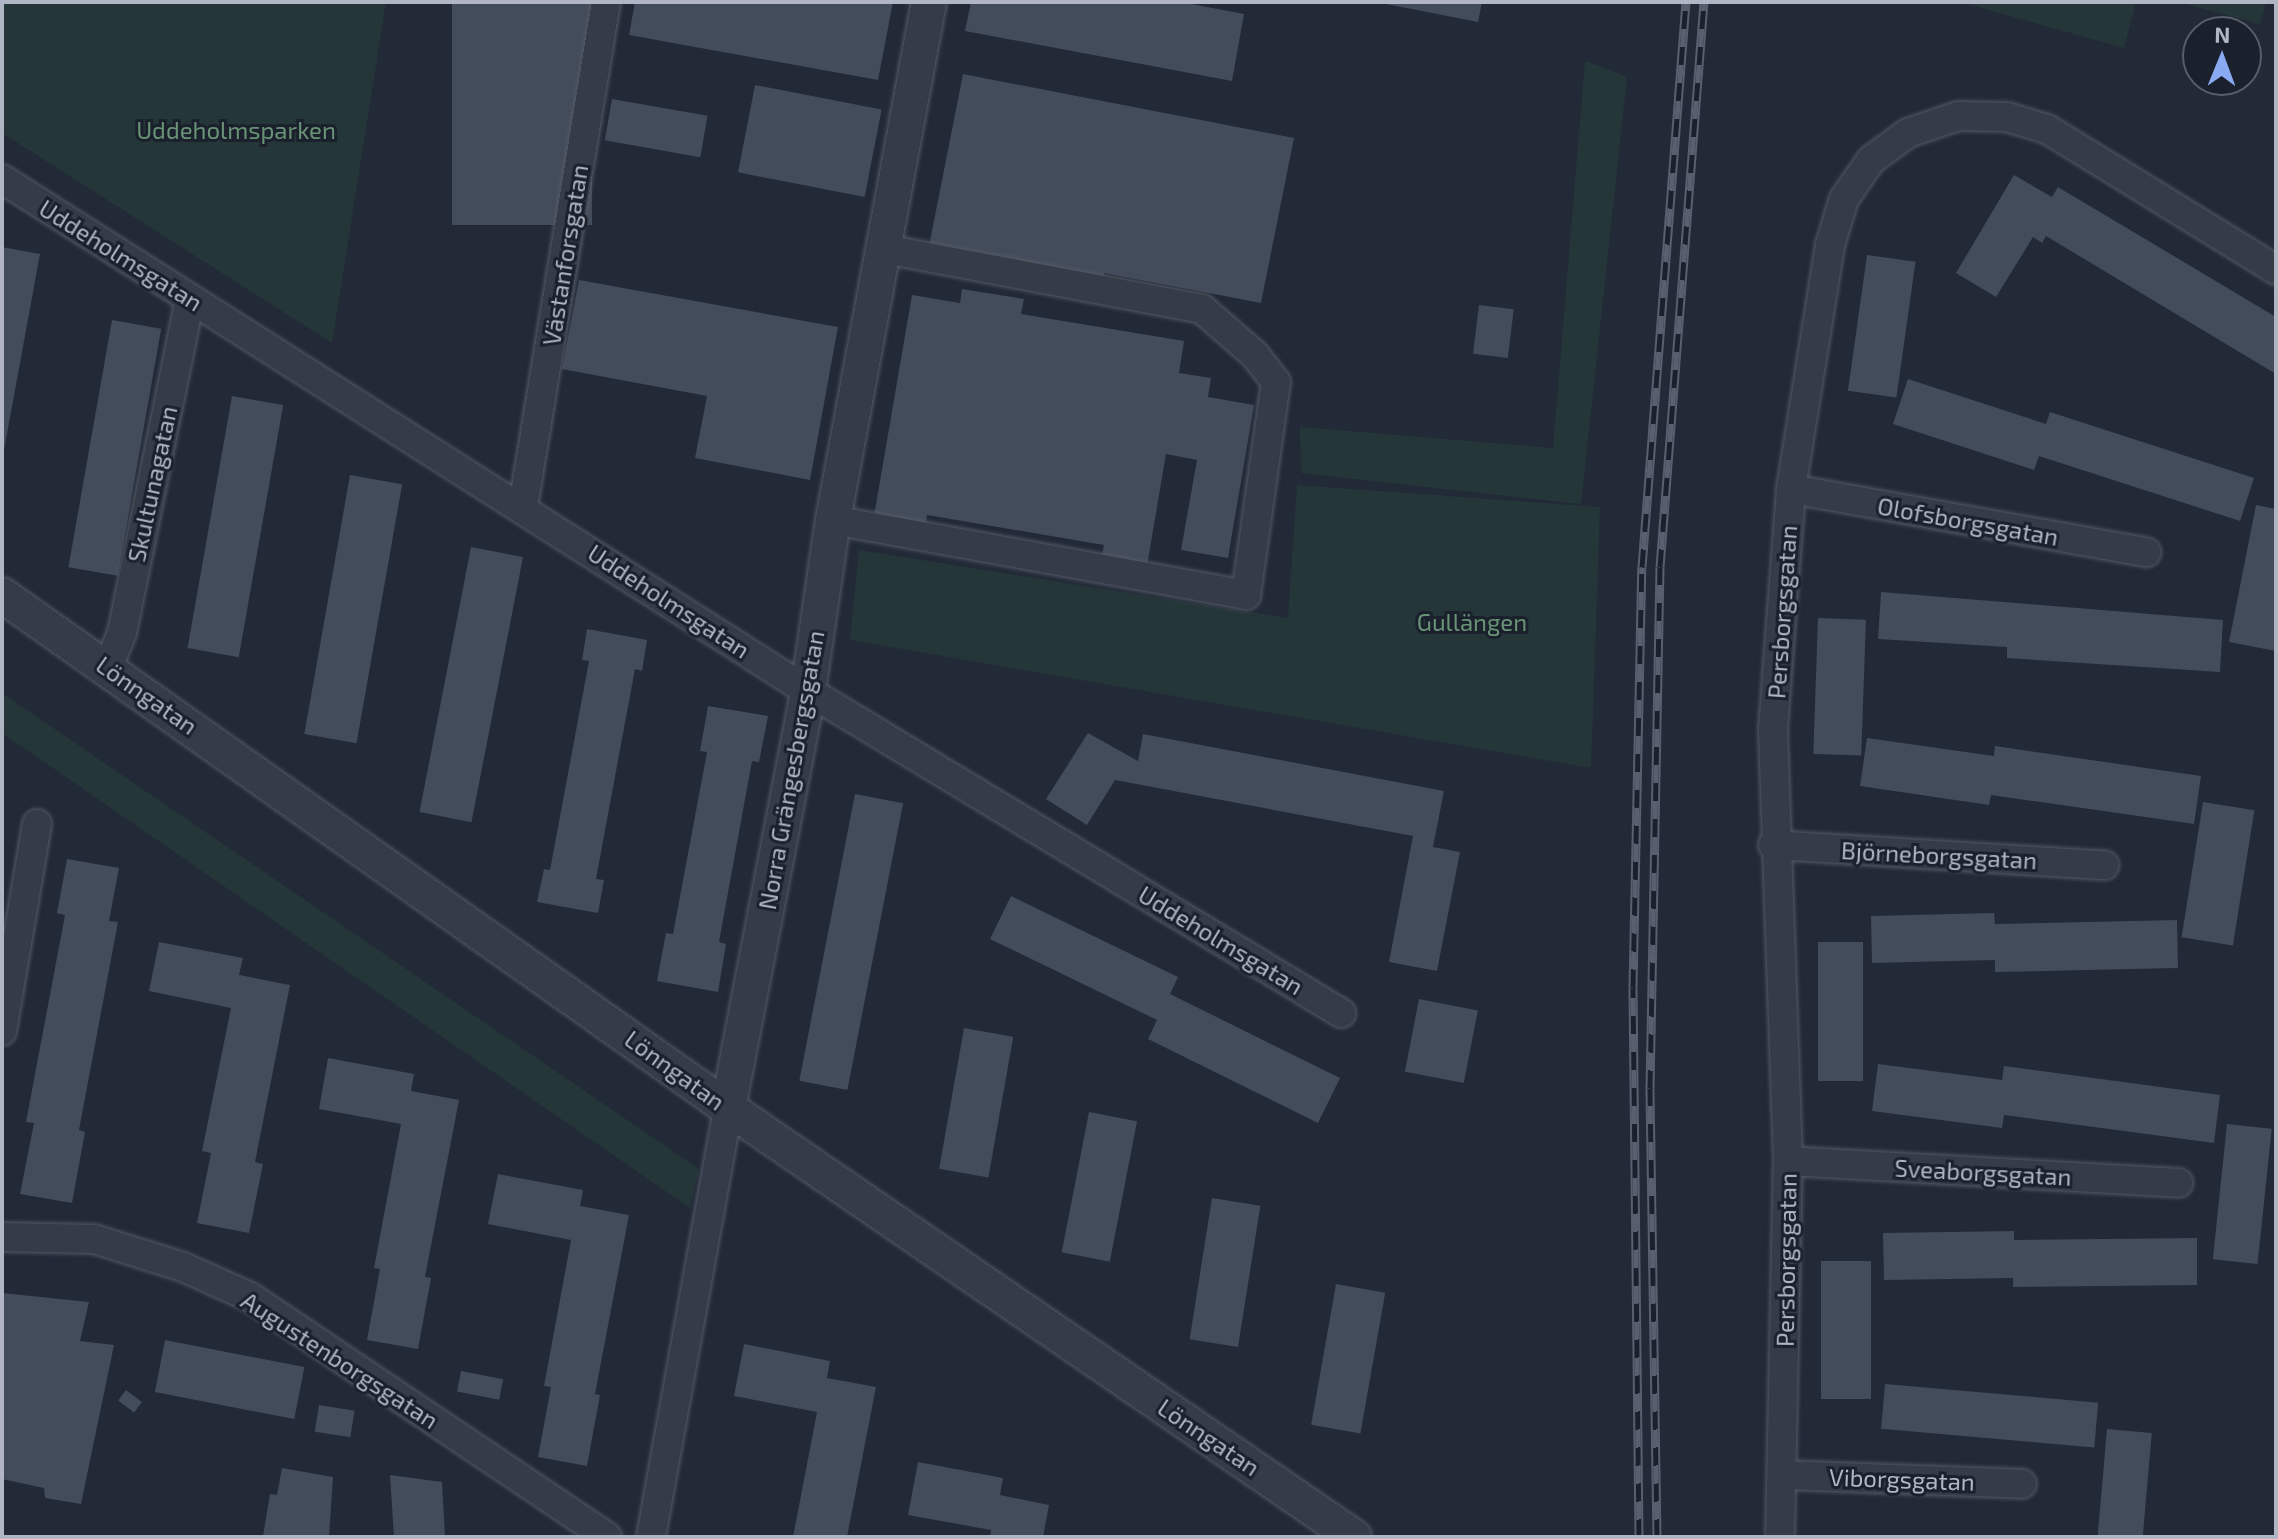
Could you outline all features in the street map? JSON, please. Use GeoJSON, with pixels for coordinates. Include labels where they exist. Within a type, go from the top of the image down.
{"type":"FeatureCollection","features":[{"type":"Feature","properties":{"kind":"street","name":"Västanforsgatan"},"geometry":{"type":"LineString","coordinates":[[523,507],[606,2]]}},
{"type":"Feature","properties":{"kind":"street","name":"Norra Grängesbergsgatan"},"geometry":{"type":"LineString","coordinates":[[651,1537],[728,1108],[808,691],[833,520],[929,2]]}},
{"type":"Feature","properties":{"kind":"street","name":"Persborgsgatan"},"geometry":{"type":"LineString","coordinates":[[1780,1537],[1788,1161],[1773,845],[1773,729],[1791,489],[1836,221],[1871,160],[1908,133],[1933,122],[1984,114],[2039,126],[2276,270]]}},
{"type":"Feature","properties":{"kind":"street","name":"Uddeholmsgatan"},"geometry":{"type":"LineString","coordinates":[[2,179],[523,507],[808,691],[1341,1013]]}},
{"type":"Feature","properties":{"kind":"street"},"geometry":{"type":"LineString","coordinates":[[833,520],[1246,595],[1276,382],[1255,355],[1202,309],[883,249]]}},
{"type":"Feature","properties":{"kind":"street","name":"Skultunagatan"},"geometry":{"type":"LineString","coordinates":[[108,667],[122,633],[190,299]]}},
{"type":"Feature","properties":{"kind":"street","name":"Olofsborgsgatan"},"geometry":{"type":"LineString","coordinates":[[1791,489],[2146,552]]}},
{"type":"Feature","properties":{"kind":"street","name":"Lönngatan"},"geometry":{"type":"LineString","coordinates":[[2,595],[728,1108],[1354,1537]]}},
{"type":"Feature","properties":{"kind":"street"},"geometry":{"type":"LineString","coordinates":[[2,1031],[37,824]]}},
{"type":"Feature","properties":{"kind":"street","name":"Björneborgsgatan"},"geometry":{"type":"LineString","coordinates":[[1773,845],[2104,865]]}},
{"type":"Feature","properties":{"kind":"street","name":"Sveaborgsgatan"},"geometry":{"type":"LineString","coordinates":[[1788,1161],[2178,1183]]}},
{"type":"Feature","properties":{"kind":"street","name":"Augustenborgsgatan"},"geometry":{"type":"LineString","coordinates":[[2,1237],[94,1239],[183,1267],[250,1297],[607,1537]]}},
{"type":"Feature","properties":{"kind":"street","name":"Viborgsgatan"},"geometry":{"type":"LineString","coordinates":[[1782,1475],[2022,1484]]}},
{"type":"Feature","properties":{"kind":"green space","name":"Uddeholmsparken"},"geometry":{"type":"Polygon","coordinates":[[[2,2],[386,2],[332,343],[2,133],[2,2]]]}},
{"type":"Feature","properties":{"kind":"green space"},"geometry":{"type":"Polygon","coordinates":[[[1960,2],[2136,2],[2124,48],[1960,2]]]}},
{"type":"Feature","properties":{"kind":"green space"},"geometry":{"type":"Polygon","coordinates":[[[2178,2],[2266,2],[2262,17],[2230,16],[2178,2]]]}},
{"type":"Feature","properties":{"kind":"green space"},"geometry":{"type":"Polygon","coordinates":[[[1585,61],[1627,77],[1581,504],[1301,473],[1300,427],[1553,448],[1585,61]]]}},
{"type":"Feature","properties":{"kind":"green space","name":"Gullängen"},"geometry":{"type":"Polygon","coordinates":[[[1297,485],[1600,507],[1591,768],[850,640],[859,550],[1288,618],[1297,485]]]}},
{"type":"Feature","properties":{"kind":"green space"},"geometry":{"type":"Polygon","coordinates":[[[2,693],[699,1169],[690,1208],[2,733],[2,693]]]}},
{"type":"Feature","properties":{"kind":"building"},"geometry":{"type":"Polygon","coordinates":[[[452,2],[592,2],[592,225],[452,225],[452,2]]]}},
{"type":"Feature","properties":{"kind":"building"},"geometry":{"type":"Polygon","coordinates":[[[635,2],[893,2],[878,80],[629,35],[635,2]]]}},
{"type":"Feature","properties":{"kind":"building"},"geometry":{"type":"Polygon","coordinates":[[[971,2],[1181,2],[1244,14],[1232,81],[965,31],[971,2]]]}},
{"type":"Feature","properties":{"kind":"building"},"geometry":{"type":"Polygon","coordinates":[[[1376,2],[1482,2],[1478,22],[1376,2]]]}},
{"type":"Feature","properties":{"kind":"building"},"geometry":{"type":"Polygon","coordinates":[[[963,74],[1294,138],[1261,303],[1104,273],[1103,280],[929,246],[963,74]]]}},
{"type":"Feature","properties":{"kind":"building"},"geometry":{"type":"Polygon","coordinates":[[[755,85],[882,110],[865,197],[738,172],[755,85]]]}},
{"type":"Feature","properties":{"kind":"building"},"geometry":{"type":"Polygon","coordinates":[[[612,99],[708,116],[700,157],[605,140],[612,99]]]}},
{"type":"Feature","properties":{"kind":"building"},"geometry":{"type":"Polygon","coordinates":[[[2014,175],[2052,197],[2058,187],[2276,317],[2276,374],[2046,236],[2042,243],[2033,237],[1996,297],[1956,273],[2014,175]]]}},
{"type":"Feature","properties":{"kind":"building"},"geometry":{"type":"Polygon","coordinates":[[[2,247],[40,254],[4,450],[2,450],[2,247]]]}},
{"type":"Feature","properties":{"kind":"building"},"geometry":{"type":"Polygon","coordinates":[[[1867,255],[1916,262],[1896,397],[1848,391],[1867,255]]]}},
{"type":"Feature","properties":{"kind":"building"},"geometry":{"type":"Polygon","coordinates":[[[579,280],[838,327],[810,480],[695,458],[707,396],[562,369],[579,280]]]}},
{"type":"Feature","properties":{"kind":"building"},"geometry":{"type":"Polygon","coordinates":[[[962,289],[1024,299],[1021,314],[1184,341],[1179,373],[1211,378],[1208,397],[1254,405],[1228,558],[1181,550],[1197,460],[1166,454],[1146,572],[1100,564],[1104,545],[927,515],[925,531],[873,522],[912,295],[960,303],[962,289]]]}},
{"type":"Feature","properties":{"kind":"building"},"geometry":{"type":"Polygon","coordinates":[[[1479,305],[1514,309],[1508,358],[1473,354],[1479,305]]]}},
{"type":"Feature","properties":{"kind":"building"},"geometry":{"type":"Polygon","coordinates":[[[112,320],[161,329],[118,576],[68,567],[112,320]]]}},
{"type":"Feature","properties":{"kind":"building"},"geometry":{"type":"Polygon","coordinates":[[[1908,379],[2046,424],[2050,412],[2254,478],[2240,521],[2039,456],[2034,470],[1893,424],[1908,379]]]}},
{"type":"Feature","properties":{"kind":"building"},"geometry":{"type":"Polygon","coordinates":[[[232,396],[283,405],[239,657],[188,648],[232,396]]]}},
{"type":"Feature","properties":{"kind":"building"},"geometry":{"type":"Polygon","coordinates":[[[350,475],[402,484],[357,743],[304,734],[350,475]]]}},
{"type":"Feature","properties":{"kind":"building"},"geometry":{"type":"Polygon","coordinates":[[[2256,505],[2276,509],[2276,651],[2229,642],[2256,505]]]}},
{"type":"Feature","properties":{"kind":"building"},"geometry":{"type":"Polygon","coordinates":[[[471,547],[523,557],[472,822],[419,812],[471,547]]]}},
{"type":"Feature","properties":{"kind":"building"},"geometry":{"type":"Polygon","coordinates":[[[1881,592],[2223,620],[2220,672],[2007,658],[2007,647],[1878,639],[1881,592]]]}},
{"type":"Feature","properties":{"kind":"building"},"geometry":{"type":"Polygon","coordinates":[[[1818,618],[1866,620],[1861,756],[1813,754],[1818,618]]]}},
{"type":"Feature","properties":{"kind":"building"},"geometry":{"type":"Polygon","coordinates":[[[587,629],[647,640],[642,671],[635,669],[596,879],[604,880],[598,913],[537,902],[544,869],[550,870],[589,661],[582,660],[587,629]]]}},
{"type":"Feature","properties":{"kind":"building"},"geometry":{"type":"Polygon","coordinates":[[[708,706],[768,716],[759,762],[752,761],[719,942],[726,944],[718,992],[657,981],[666,933],[673,934],[707,752],[700,751],[708,706]]]}},
{"type":"Feature","properties":{"kind":"building"},"geometry":{"type":"Polygon","coordinates":[[[1088,733],[1138,761],[1143,734],[1444,791],[1433,847],[1460,852],[1437,971],[1389,962],[1413,836],[1115,780],[1087,825],[1046,799],[1088,733]]]}},
{"type":"Feature","properties":{"kind":"building"},"geometry":{"type":"Polygon","coordinates":[[[1867,738],[1994,756],[1995,746],[2201,776],[2194,824],[1991,795],[1989,805],[1860,786],[1867,738]]]}},
{"type":"Feature","properties":{"kind":"building"},"geometry":{"type":"Polygon","coordinates":[[[855,794],[903,803],[847,1090],[799,1081],[855,794]]]}},
{"type":"Feature","properties":{"kind":"building"},"geometry":{"type":"Polygon","coordinates":[[[2203,802],[2254,810],[2233,945],[2182,937],[2203,802]]]}},
{"type":"Feature","properties":{"kind":"building"},"geometry":{"type":"Polygon","coordinates":[[[67,859],[119,868],[109,921],[118,922],[79,1130],[85,1132],[72,1203],[20,1194],[34,1123],[26,1122],[65,915],[57,913],[67,859]]]}},
{"type":"Feature","properties":{"kind":"building"},"geometry":{"type":"Polygon","coordinates":[[[1011,896],[1178,977],[1170,994],[1340,1078],[1318,1123],[1148,1039],[1157,1020],[990,939],[1011,896]]]}},
{"type":"Feature","properties":{"kind":"building"},"geometry":{"type":"Polygon","coordinates":[[[1994,913],[1995,924],[2177,920],[2178,968],[1995,972],[1995,960],[1872,963],[1871,916],[1994,913]]]}},
{"type":"Feature","properties":{"kind":"building"},"geometry":{"type":"Polygon","coordinates":[[[159,942],[243,958],[239,975],[290,985],[255,1162],[263,1164],[249,1233],[197,1223],[211,1153],[202,1151],[231,1008],[149,991],[159,942]]]}},
{"type":"Feature","properties":{"kind":"building"},"geometry":{"type":"Polygon","coordinates":[[[1818,942],[1863,942],[1863,1081],[1818,1081],[1818,942]]]}},
{"type":"Feature","properties":{"kind":"building"},"geometry":{"type":"Polygon","coordinates":[[[1419,999],[1478,1010],[1464,1083],[1405,1072],[1419,999]]]}},
{"type":"Feature","properties":{"kind":"building"},"geometry":{"type":"Polygon","coordinates":[[[964,1028],[1013,1037],[988,1178],[939,1169],[964,1028]]]}},
{"type":"Feature","properties":{"kind":"building"},"geometry":{"type":"Polygon","coordinates":[[[328,1058],[414,1074],[411,1091],[459,1100],[425,1277],[431,1278],[418,1349],[367,1340],[380,1269],[374,1268],[401,1124],[319,1109],[328,1058]]]}},
{"type":"Feature","properties":{"kind":"building"},"geometry":{"type":"Polygon","coordinates":[[[1878,1064],[2002,1080],[2004,1066],[2220,1095],[2214,1143],[2004,1115],[2002,1128],[1872,1111],[1878,1064]]]}},
{"type":"Feature","properties":{"kind":"building"},"geometry":{"type":"Polygon","coordinates":[[[1089,1112],[1137,1121],[1110,1262],[1062,1252],[1089,1112]]]}},
{"type":"Feature","properties":{"kind":"building"},"geometry":{"type":"Polygon","coordinates":[[[2227,1124],[2272,1129],[2258,1264],[2213,1259],[2227,1124]]]}},
{"type":"Feature","properties":{"kind":"building"},"geometry":{"type":"Polygon","coordinates":[[[498,1174],[583,1190],[580,1206],[629,1215],[595,1394],[600,1395],[587,1466],[538,1457],[551,1387],[544,1386],[571,1240],[488,1224],[498,1174]]]}},
{"type":"Feature","properties":{"kind":"building"},"geometry":{"type":"Polygon","coordinates":[[[1212,1198],[1260,1206],[1238,1347],[1190,1339],[1212,1198]]]}},
{"type":"Feature","properties":{"kind":"building"},"geometry":{"type":"Polygon","coordinates":[[[2014,1231],[2014,1240],[2197,1238],[2197,1285],[2013,1287],[2013,1278],[1884,1280],[1883,1233],[2014,1231]]]}},
{"type":"Feature","properties":{"kind":"building"},"geometry":{"type":"Polygon","coordinates":[[[1821,1261],[1871,1261],[1871,1399],[1821,1399],[1821,1261]]]}},
{"type":"Feature","properties":{"kind":"building"},"geometry":{"type":"Polygon","coordinates":[[[1336,1284],[1385,1293],[1360,1434],[1311,1425],[1336,1284]]]}},
{"type":"Feature","properties":{"kind":"building"},"geometry":{"type":"Polygon","coordinates":[[[2,1293],[89,1302],[80,1341],[114,1345],[81,1504],[45,1498],[44,1488],[2,1479],[2,1293]]]}},
{"type":"Feature","properties":{"kind":"building"},"geometry":{"type":"Polygon","coordinates":[[[165,1340],[304,1367],[294,1419],[155,1392],[165,1340]]]}},
{"type":"Feature","properties":{"kind":"building"},"geometry":{"type":"Polygon","coordinates":[[[744,1344],[830,1361],[827,1378],[876,1387],[847,1537],[793,1537],[817,1412],[734,1396],[744,1344]]]}},
{"type":"Feature","properties":{"kind":"building"},"geometry":{"type":"Polygon","coordinates":[[[461,1371],[503,1379],[499,1400],[457,1392],[461,1371]]]}},
{"type":"Feature","properties":{"kind":"building"},"geometry":{"type":"Polygon","coordinates":[[[1885,1384],[2098,1403],[2094,1447],[1881,1429],[1885,1384]]]}},
{"type":"Feature","properties":{"kind":"building"},"geometry":{"type":"Polygon","coordinates":[[[126,1390],[142,1402],[134,1412],[118,1400],[126,1390]]]}},
{"type":"Feature","properties":{"kind":"building"},"geometry":{"type":"Polygon","coordinates":[[[319,1405],[355,1411],[350,1437],[315,1432],[319,1405]]]}},
{"type":"Feature","properties":{"kind":"building"},"geometry":{"type":"Polygon","coordinates":[[[2107,1429],[2152,1433],[2143,1537],[2098,1537],[2107,1429]]]}},
{"type":"Feature","properties":{"kind":"building"},"geometry":{"type":"Polygon","coordinates":[[[918,1462],[1003,1478],[1000,1495],[1049,1505],[1043,1537],[990,1537],[991,1530],[908,1515],[918,1462]]]}},
{"type":"Feature","properties":{"kind":"building"},"geometry":{"type":"Polygon","coordinates":[[[282,1468],[333,1477],[329,1537],[263,1536],[270,1494],[277,1495],[282,1468]]]}},
{"type":"Feature","properties":{"kind":"building"},"geometry":{"type":"Polygon","coordinates":[[[390,1475],[442,1482],[445,1537],[394,1537],[390,1475]]]}},
{"type":"Feature","properties":{"kind":"railway"},"geometry":{"type":"LineString","coordinates":[[1639,1537],[1633,987],[1642,567],[1686,2]]}},
{"type":"Feature","properties":{"kind":"railway"},"geometry":{"type":"LineString","coordinates":[[1657,1537],[1650,1088],[1660,567],[1704,2]]}}]}
